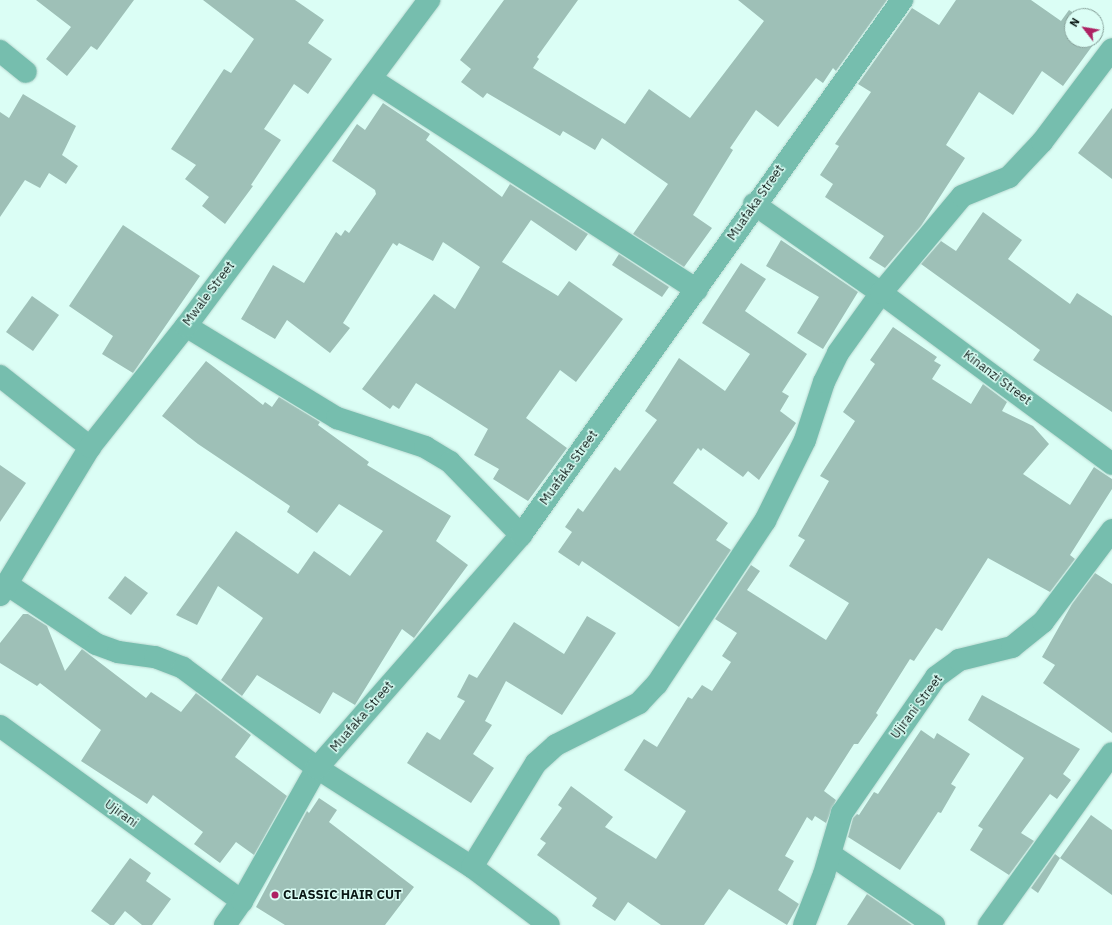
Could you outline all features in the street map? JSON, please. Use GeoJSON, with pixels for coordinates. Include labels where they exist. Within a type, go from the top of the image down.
{"type":"FeatureCollection","features":[{"type":"Feature","properties":{"kind":"street","name":"Mwale Street"},"geometry":{"type":"LineString","coordinates":[[4,590],[90,447],[186,326],[429,0]]}},
{"type":"Feature","properties":{"kind":"street","name":"Muafaka Street"},"geometry":{"type":"LineString","coordinates":[[225,925],[242,902],[317,768],[521,535],[697,290],[754,204],[902,0]]}},
{"type":"Feature","properties":{"kind":"street"},"geometry":{"type":"LineString","coordinates":[[472,867],[536,763],[556,745],[639,703],[657,684],[765,521],[805,440],[824,382],[838,354],[882,293],[962,196],[1010,178],[1042,142],[1112,49]]}},
{"type":"Feature","properties":{"kind":"street"},"geometry":{"type":"LineString","coordinates":[[0,51],[26,72]]}},
{"type":"Feature","properties":{"kind":"street"},"geometry":{"type":"LineString","coordinates":[[371,79],[697,290]]}},
{"type":"Feature","properties":{"kind":"street","name":"Kinanzi Street"},"geometry":{"type":"LineString","coordinates":[[754,204],[882,293],[1112,464]]}},
{"type":"Feature","properties":{"kind":"street"},"geometry":{"type":"LineString","coordinates":[[186,326],[337,418],[425,447],[450,462],[521,535]]}},
{"type":"Feature","properties":{"kind":"street"},"geometry":{"type":"LineString","coordinates":[[0,376],[90,447]]}},
{"type":"Feature","properties":{"kind":"street","name":"Ujirani Street"},"geometry":{"type":"LineString","coordinates":[[804,925],[830,854],[842,813],[936,677],[959,660],[1012,647],[1043,622],[1112,530]]}},
{"type":"Feature","properties":{"kind":"street"},"geometry":{"type":"LineString","coordinates":[[4,590],[96,644],[118,652],[155,657],[183,668],[317,768],[472,867],[549,925]]}},
{"type":"Feature","properties":{"kind":"street","name":"Ujirani"},"geometry":{"type":"LineString","coordinates":[[0,726],[242,902]]}},
{"type":"Feature","properties":{"kind":"street"},"geometry":{"type":"LineString","coordinates":[[989,925],[1112,753]]}},
{"type":"Feature","properties":{"kind":"street"},"geometry":{"type":"LineString","coordinates":[[830,854],[934,925]]}},
{"type":"Feature","properties":{"kind":"building"},"geometry":{"type":"Polygon","coordinates":[[[36,0],[134,0],[97,50],[91,46],[67,76],[46,59],[71,27],[36,0]]]}},
{"type":"Feature","properties":{"kind":"building"},"geometry":{"type":"Polygon","coordinates":[[[203,0],[295,0],[324,20],[308,43],[332,59],[308,94],[294,84],[264,129],[281,140],[251,185],[253,186],[225,224],[202,206],[209,197],[185,179],[196,165],[171,149],[224,69],[231,73],[254,39],[203,0]]]}},
{"type":"Feature","properties":{"kind":"building"},"geometry":{"type":"Polygon","coordinates":[[[504,0],[578,0],[537,57],[539,59],[533,68],[625,124],[649,89],[690,118],[764,21],[738,0],[887,0],[836,71],[833,68],[823,83],[816,78],[778,127],[756,110],[730,148],[733,150],[693,215],[712,228],[684,267],[633,234],[668,184],[602,138],[595,150],[563,131],[560,136],[487,93],[483,98],[461,82],[471,69],[460,60],[504,0]]]}},
{"type":"Feature","properties":{"kind":"building"},"geometry":{"type":"Polygon","coordinates":[[[956,0],[1031,0],[1061,21],[1064,17],[1064,48],[1091,48],[1063,86],[1042,71],[1013,115],[979,92],[946,145],[965,158],[921,226],[885,268],[869,258],[884,236],[825,197],[833,184],[820,175],[839,146],[835,144],[871,92],[858,84],[912,8],[939,25],[956,0]]]}},
{"type":"Feature","properties":{"kind":"building"},"geometry":{"type":"Polygon","coordinates":[[[23,94],[76,126],[62,155],[78,166],[66,184],[49,173],[40,188],[25,180],[0,217],[0,112],[9,118],[23,94]]]}},
{"type":"Feature","properties":{"kind":"building"},"geometry":{"type":"Polygon","coordinates":[[[383,103],[430,134],[426,140],[502,197],[510,184],[588,234],[576,251],[531,220],[502,262],[558,296],[569,281],[623,319],[576,382],[560,370],[526,418],[567,448],[528,501],[493,479],[499,469],[474,455],[488,429],[416,383],[399,409],[393,405],[390,409],[362,389],[434,294],[455,309],[480,267],[443,242],[433,261],[399,243],[397,246],[393,243],[343,323],[350,328],[330,353],[287,320],[275,339],[241,319],[273,265],[304,283],[336,232],[341,236],[345,230],[349,233],[376,194],[375,190],[332,161],[357,124],[365,130],[383,103]]]}},
{"type":"Feature","properties":{"kind":"building"},"geometry":{"type":"Polygon","coordinates":[[[1112,108],[1112,179],[1078,153],[1112,108]]]}},
{"type":"Feature","properties":{"kind":"building"},"geometry":{"type":"Polygon","coordinates":[[[983,212],[1022,240],[1008,259],[1070,304],[1077,293],[1112,316],[1112,412],[1033,360],[1040,350],[921,264],[941,241],[956,251],[983,212]]]}},
{"type":"Feature","properties":{"kind":"building"},"geometry":{"type":"Polygon","coordinates":[[[123,225],[200,276],[133,373],[102,354],[113,336],[69,306],[123,225]]]}},
{"type":"Feature","properties":{"kind":"building"},"geometry":{"type":"Polygon","coordinates":[[[781,240],[858,292],[823,349],[797,333],[819,297],[766,266],[781,240]]]}},
{"type":"Feature","properties":{"kind":"building"},"geometry":{"type":"Polygon","coordinates":[[[619,254],[669,287],[662,297],[612,265],[619,254]]]}},
{"type":"Feature","properties":{"kind":"building"},"geometry":{"type":"Polygon","coordinates":[[[741,263],[766,279],[745,311],[807,354],[782,392],[789,396],[780,411],[796,423],[759,480],[748,471],[743,477],[703,448],[701,451],[698,448],[673,483],[728,523],[716,540],[731,550],[679,627],[582,561],[579,566],[558,552],[572,532],[565,527],[578,508],[583,512],[615,467],[620,471],[657,420],[645,411],[679,358],[725,391],[750,354],[702,323],[741,263]]]}},
{"type":"Feature","properties":{"kind":"building"},"geometry":{"type":"Polygon","coordinates":[[[32,296],[59,315],[33,351],[6,332],[32,296]]]}},
{"type":"Feature","properties":{"kind":"building"},"geometry":{"type":"Polygon","coordinates":[[[893,327],[937,357],[934,361],[941,365],[932,379],[971,404],[983,384],[1007,402],[1002,411],[1033,426],[1049,444],[1023,474],[1070,505],[1094,467],[1112,479],[1112,489],[1070,555],[1075,559],[1050,592],[988,558],[942,631],[936,628],[914,661],[910,659],[876,713],[878,715],[858,744],[854,744],[824,791],[836,800],[826,823],[815,816],[812,821],[807,817],[785,856],[794,861],[778,890],[799,904],[787,925],[729,889],[704,925],[661,925],[628,902],[615,921],[592,906],[597,898],[537,855],[546,843],[540,839],[562,808],[558,805],[571,786],[613,817],[605,827],[656,859],[686,811],[624,770],[644,739],[657,747],[688,697],[692,699],[702,685],[712,691],[731,662],[722,656],[737,633],[715,619],[751,565],[760,571],[747,590],[826,640],[849,603],[789,566],[805,540],[798,536],[829,481],[820,476],[855,421],[843,412],[875,364],[870,360],[893,327]]]}},
{"type":"Feature","properties":{"kind":"building"},"geometry":{"type":"Polygon","coordinates":[[[206,361],[263,405],[265,402],[272,407],[279,397],[320,422],[318,425],[369,462],[367,465],[451,516],[436,541],[468,565],[414,638],[402,629],[355,705],[333,692],[320,714],[257,675],[242,696],[221,680],[263,618],[218,586],[197,625],[176,615],[236,531],[298,574],[314,551],[350,576],[383,531],[339,504],[317,533],[287,512],[290,506],[198,444],[162,416],[206,361]]]}},
{"type":"Feature","properties":{"kind":"building"},"geometry":{"type":"Polygon","coordinates":[[[0,465],[26,483],[0,522],[0,465]]]}},
{"type":"Feature","properties":{"kind":"building"},"geometry":{"type":"Polygon","coordinates":[[[1095,573],[1112,584],[1112,733],[1043,683],[1055,665],[1042,657],[1072,604],[1095,573]]]}},
{"type":"Feature","properties":{"kind":"building"},"geometry":{"type":"Polygon","coordinates":[[[125,576],[148,593],[131,615],[108,598],[125,576]]]}},
{"type":"Feature","properties":{"kind":"building"},"geometry":{"type":"Polygon","coordinates":[[[23,614],[28,614],[47,626],[65,671],[82,649],[146,698],[151,692],[181,712],[196,693],[251,735],[235,757],[287,796],[254,855],[236,842],[220,863],[194,844],[203,832],[153,795],[147,804],[81,761],[101,730],[40,683],[37,686],[0,663],[0,643],[23,614]]]}},
{"type":"Feature","properties":{"kind":"building"},"geometry":{"type":"Polygon","coordinates":[[[587,616],[616,633],[562,715],[506,681],[485,721],[492,725],[473,754],[494,768],[471,803],[407,763],[427,732],[440,740],[465,701],[457,697],[469,674],[477,678],[514,622],[564,654],[587,616]]]}},
{"type":"Feature","properties":{"kind":"building"},"geometry":{"type":"Polygon","coordinates":[[[982,695],[1080,749],[1063,774],[1071,780],[1057,799],[1050,794],[1021,833],[1034,841],[1009,875],[970,850],[983,829],[978,826],[1024,758],[968,720],[982,695]]]}},
{"type":"Feature","properties":{"kind":"building"},"geometry":{"type":"Polygon","coordinates":[[[921,730],[934,739],[937,733],[970,754],[951,784],[956,787],[941,813],[938,812],[900,870],[848,837],[853,818],[857,814],[859,815],[874,792],[878,794],[921,730]]]}},
{"type":"Feature","properties":{"kind":"building"},"geometry":{"type":"Polygon","coordinates":[[[319,798],[337,810],[329,822],[414,887],[385,925],[285,925],[256,907],[307,811],[309,813],[319,798]]]}},
{"type":"Feature","properties":{"kind":"building"},"geometry":{"type":"Polygon","coordinates":[[[1091,815],[1112,830],[1112,895],[1060,858],[1091,815]]]}},
{"type":"Feature","properties":{"kind":"building"},"geometry":{"type":"Polygon","coordinates":[[[1055,854],[1060,858],[1038,893],[1031,888],[1055,854]]]}},
{"type":"Feature","properties":{"kind":"building"},"geometry":{"type":"Polygon","coordinates":[[[130,858],[151,873],[146,881],[171,899],[152,925],[142,925],[125,911],[114,925],[110,925],[91,911],[130,858]]]}},
{"type":"Feature","properties":{"kind":"building"},"geometry":{"type":"Polygon","coordinates":[[[867,894],[912,925],[847,925],[867,894]]]}},
{"type":"Feature","properties":{"kind":"place","name":"CLASSIC HAIR CUT"},"geometry":{"type":"Point","coordinates":[275,895]}}]}
